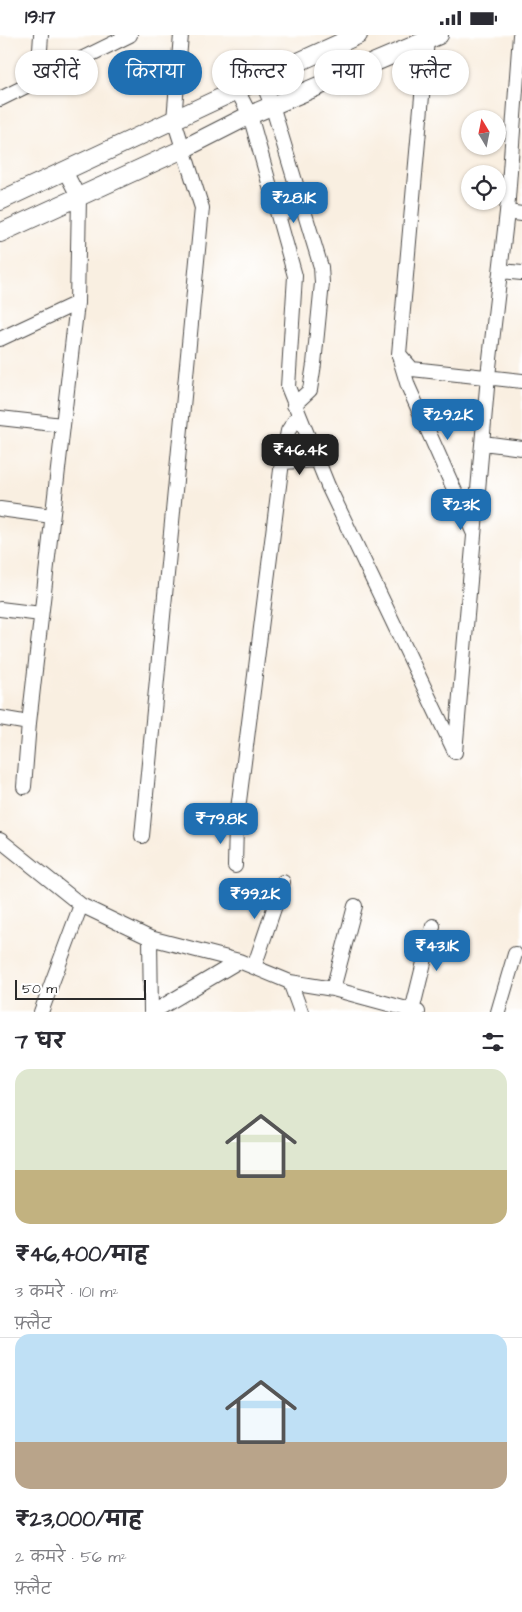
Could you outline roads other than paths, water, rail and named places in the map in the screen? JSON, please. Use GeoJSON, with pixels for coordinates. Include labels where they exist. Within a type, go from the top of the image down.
{"type":"FeatureCollection","features":[{"type":"Feature","properties":{"kind":"street"},"geometry":{"type":"LineString","coordinates":[[40,50],[41,35]]}},
{"type":"Feature","properties":{"kind":"street"},"geometry":{"type":"LineString","coordinates":[[99,50],[101,35]]}},
{"type":"Feature","properties":{"kind":"street"},"geometry":{"type":"LineString","coordinates":[[99,50],[130,35]]}},
{"type":"Feature","properties":{"kind":"street"},"geometry":{"type":"LineString","coordinates":[[142,836],[202,208],[174,120],[181,35]]}},
{"type":"Feature","properties":{"kind":"street"},"geometry":{"type":"LineString","coordinates":[[304,59],[358,35]]}},
{"type":"Feature","properties":{"kind":"street"},"geometry":{"type":"LineString","coordinates":[[240,95],[250,115],[295,277],[288,387],[328,486],[455,753],[488,377],[507,213],[520,35]]}},
{"type":"Feature","properties":{"kind":"street"},"geometry":{"type":"LineString","coordinates":[[0,233],[80,198],[272,105],[433,38],[399,354],[408,386],[475,535]]}},
{"type":"Feature","properties":{"kind":"street"},"geometry":{"type":"LineString","coordinates":[[0,99],[15,92]]}},
{"type":"Feature","properties":{"kind":"street"},"geometry":{"type":"LineString","coordinates":[[0,201],[227,95]]}},
{"type":"Feature","properties":{"kind":"street"},"geometry":{"type":"LineString","coordinates":[[235,866],[236,825],[282,463],[288,431],[296,410],[310,390],[322,283],[321,267],[268,95]]}},
{"type":"Feature","properties":{"kind":"street"},"geometry":{"type":"LineString","coordinates":[[24,787],[28,723],[77,303],[80,198],[65,171]]}},
{"type":"Feature","properties":{"kind":"street"},"geometry":{"type":"LineString","coordinates":[[278,214],[303,207]]}},
{"type":"Feature","properties":{"kind":"street"},"geometry":{"type":"LineString","coordinates":[[507,213],[522,214]]}},
{"type":"Feature","properties":{"kind":"street"},"geometry":{"type":"LineString","coordinates":[[501,271],[522,273]]}},
{"type":"Feature","properties":{"kind":"street"},"geometry":{"type":"LineString","coordinates":[[0,339],[77,303]]}},
{"type":"Feature","properties":{"kind":"street"},"geometry":{"type":"LineString","coordinates":[[399,354],[412,369],[522,381]]}},
{"type":"Feature","properties":{"kind":"street"},"geometry":{"type":"LineString","coordinates":[[0,418],[62,425]]}},
{"type":"Feature","properties":{"kind":"street"},"geometry":{"type":"LineString","coordinates":[[483,443],[522,448]]}},
{"type":"Feature","properties":{"kind":"street"},"geometry":{"type":"LineString","coordinates":[[282,463],[317,461]]}},
{"type":"Feature","properties":{"kind":"street"},"geometry":{"type":"LineString","coordinates":[[0,509],[52,516]]}},
{"type":"Feature","properties":{"kind":"street"},"geometry":{"type":"LineString","coordinates":[[0,609],[41,614]]}},
{"type":"Feature","properties":{"kind":"street"},"geometry":{"type":"LineString","coordinates":[[0,718],[28,723]]}},
{"type":"Feature","properties":{"kind":"street"},"geometry":{"type":"LineString","coordinates":[[0,840],[81,905],[150,938],[239,961],[290,982],[333,989],[415,1011],[433,926]]}},
{"type":"Feature","properties":{"kind":"street"},"geometry":{"type":"LineString","coordinates":[[254,967],[282,882]]}},
{"type":"Feature","properties":{"kind":"street"},"geometry":{"type":"LineString","coordinates":[[41,1012],[81,905]]}},
{"type":"Feature","properties":{"kind":"street"},"geometry":{"type":"LineString","coordinates":[[333,989],[355,905]]}},
{"type":"Feature","properties":{"kind":"street"},"geometry":{"type":"LineString","coordinates":[[150,938],[152,1012],[239,961]]}},
{"type":"Feature","properties":{"kind":"street"},"geometry":{"type":"LineString","coordinates":[[498,1012],[515,954]]}},
{"type":"Feature","properties":{"kind":"street"},"geometry":{"type":"LineString","coordinates":[[290,982],[301,1012]]}}]}
